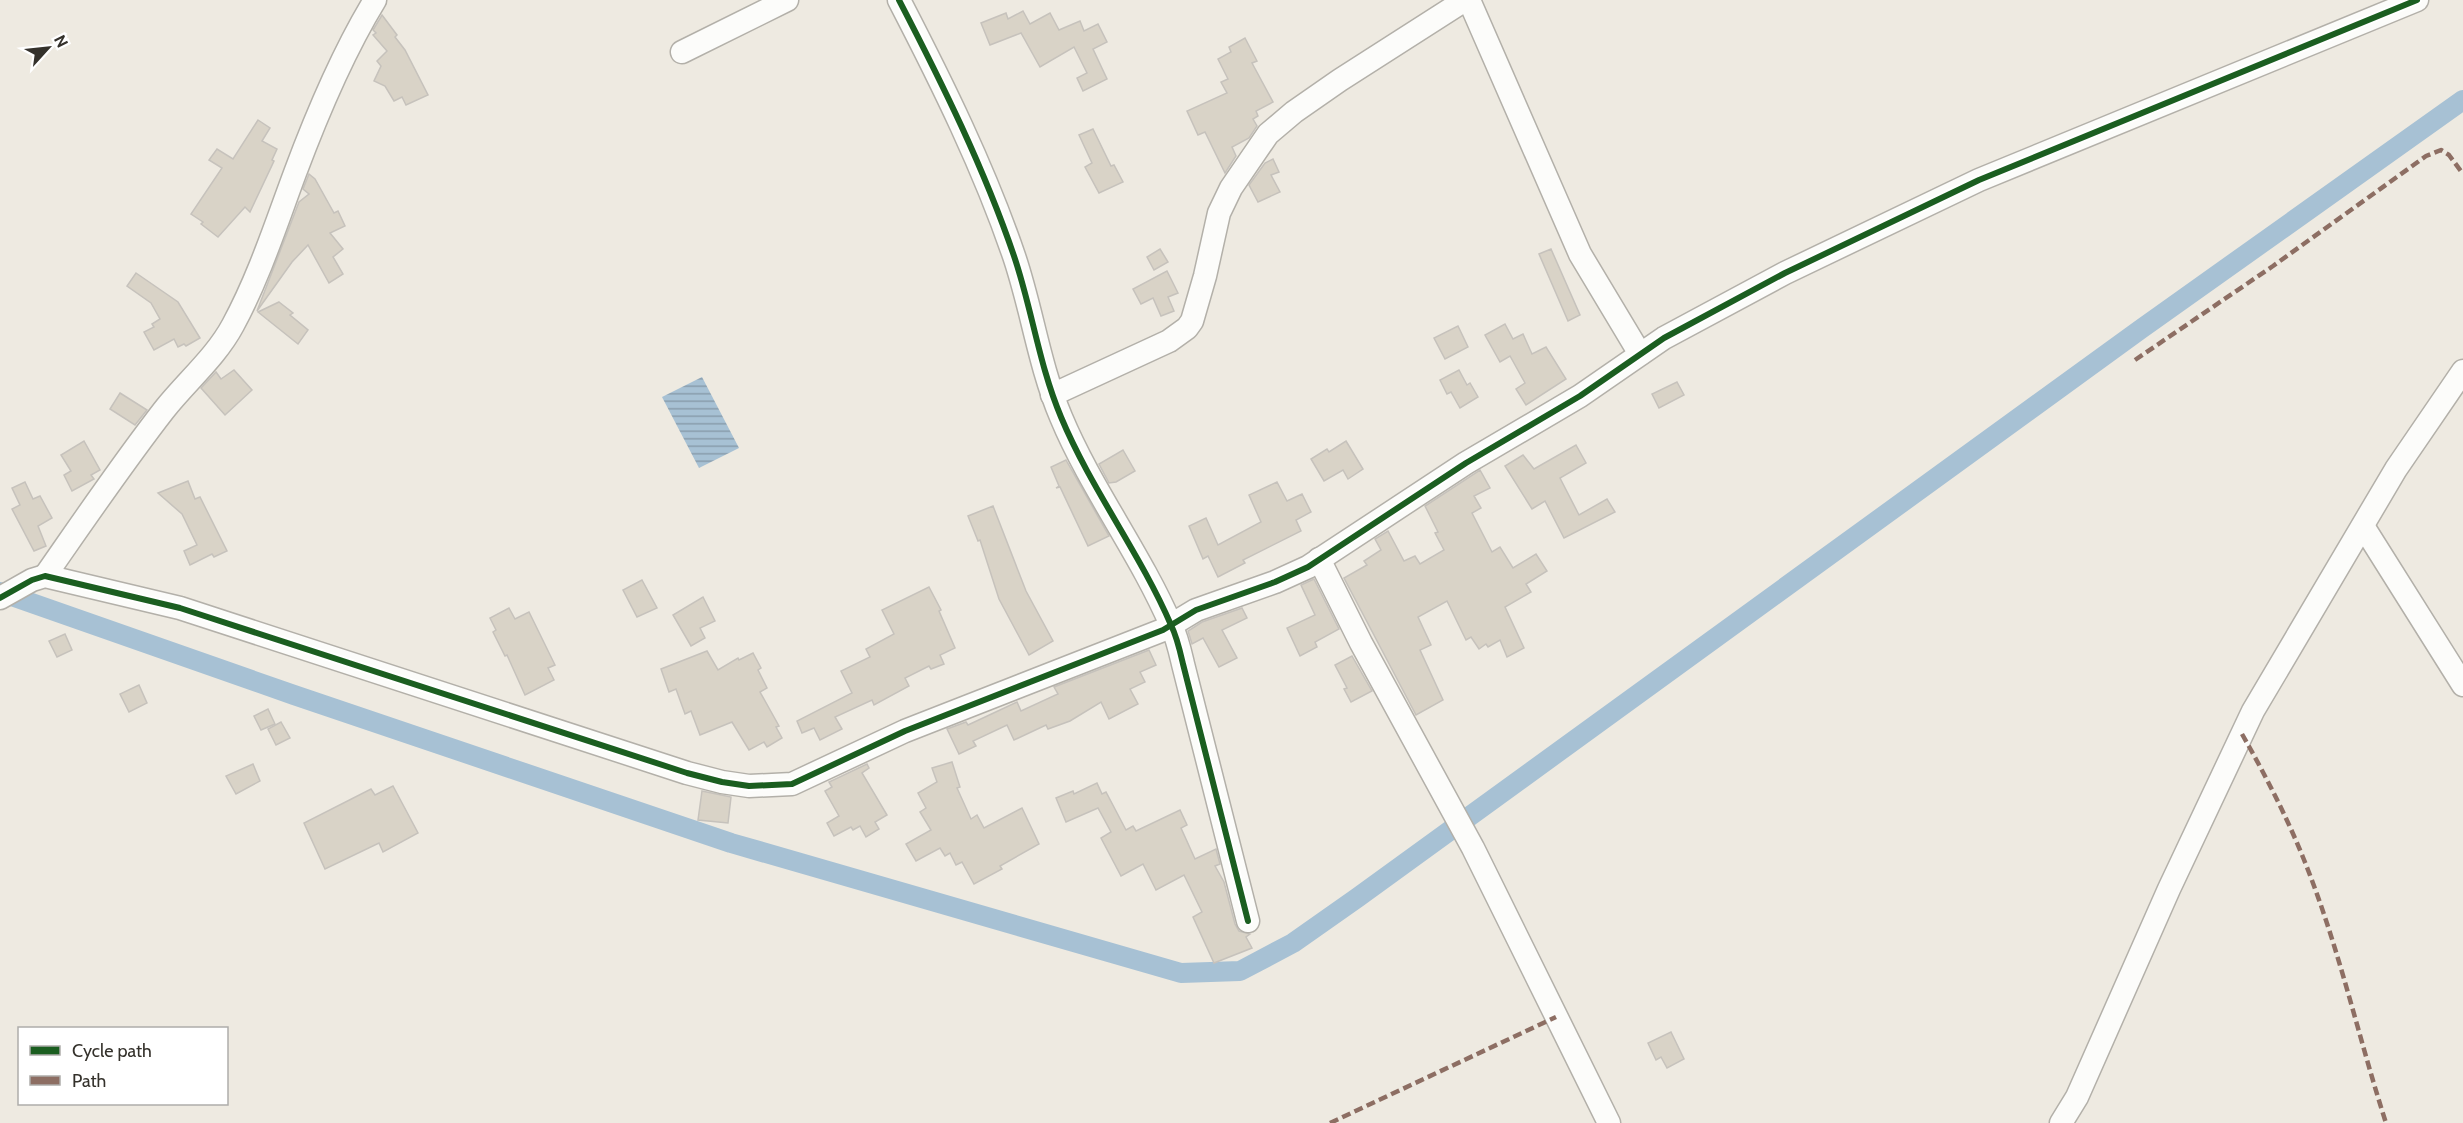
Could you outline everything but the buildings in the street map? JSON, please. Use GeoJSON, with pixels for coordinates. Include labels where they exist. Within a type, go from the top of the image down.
{"type":"FeatureCollection","features":[{"type":"Feature","properties":{"kind":"street"},"geometry":{"type":"LineString","coordinates":[[0,598],[39,578],[118,470],[231,329],[276,231],[296,169],[335,78],[375,0]]}},
{"type":"Feature","properties":{"kind":"street"},"geometry":{"type":"LineString","coordinates":[[682,52],[787,0]]}},
{"type":"Feature","properties":{"kind":"street"},"geometry":{"type":"LineString","coordinates":[[899,0],[951,104],[1005,231],[1020,274],[1052,395],[1061,418],[1172,626],[1184,664],[1248,921]]}},
{"type":"Feature","properties":{"kind":"street"},"geometry":{"type":"LineString","coordinates":[[1052,395],[1169,341],[1187,328],[1205,276],[1219,213],[1237,179],[1268,134],[1294,112],[1340,80],[1467,0],[1580,254],[1640,354]]}},
{"type":"Feature","properties":{"kind":"street"},"geometry":{"type":"LineString","coordinates":[[39,578],[180,608],[687,773],[722,782],[762,786],[799,781],[905,730],[1172,626],[1196,610],[1275,582],[1308,567],[1466,463],[1580,396],[1640,354],[1693,321],[1785,273],[1978,180],[2417,0]]}},
{"type":"Feature","properties":{"kind":"street"},"geometry":{"type":"LineString","coordinates":[[2061,1123],[2077,1097],[2169,889],[2253,711],[2396,469],[2463,371]]}},
{"type":"Feature","properties":{"kind":"street"},"geometry":{"type":"LineString","coordinates":[[2363,526],[2463,685]]}},
{"type":"Feature","properties":{"kind":"street"},"geometry":{"type":"LineString","coordinates":[[1319,559],[1361,643],[1473,848],[1609,1123]]}},
{"type":"Feature","properties":{"kind":"water"},"geometry":{"type":"Polygon","coordinates":[[[702,377],[739,448],[699,468],[662,397],[702,377]]]}},
{"type":"Feature","properties":{"kind":"waterway"},"geometry":{"type":"LineString","coordinates":[[0,592],[294,695],[731,843],[1181,973],[1240,971],[1293,943],[1357,898],[2141,329],[2463,100]]}},
{"type":"Feature","properties":{"kind":"marked path"},"geometry":{"type":"LineString","coordinates":[[2135,360],[2273,266],[2426,156],[2441,150],[2449,155],[2463,174]]}},
{"type":"Feature","properties":{"kind":"marked path"},"geometry":{"type":"LineString","coordinates":[[2242,734],[2278,801],[2308,870],[2340,964],[2386,1123]]}},
{"type":"Feature","properties":{"kind":"marked path"},"geometry":{"type":"LineString","coordinates":[[1330,1123],[1556,1017]]}},
{"type":"Feature","properties":{"kind":"cycle path"},"geometry":{"type":"LineString","coordinates":[[899,0],[961,126],[1002,223],[1014,256],[1047,377],[1061,417],[1086,470],[1159,598],[1175,634],[1248,921]]}},
{"type":"Feature","properties":{"kind":"cycle path"},"geometry":{"type":"LineString","coordinates":[[0,598],[32,580],[45,576],[180,608],[687,773],[749,786],[792,784],[905,731],[1163,630],[1196,610],[1275,582],[1308,567],[1466,463],[1580,396],[1664,338],[1785,273],[1979,180],[2417,0]]}}]}
